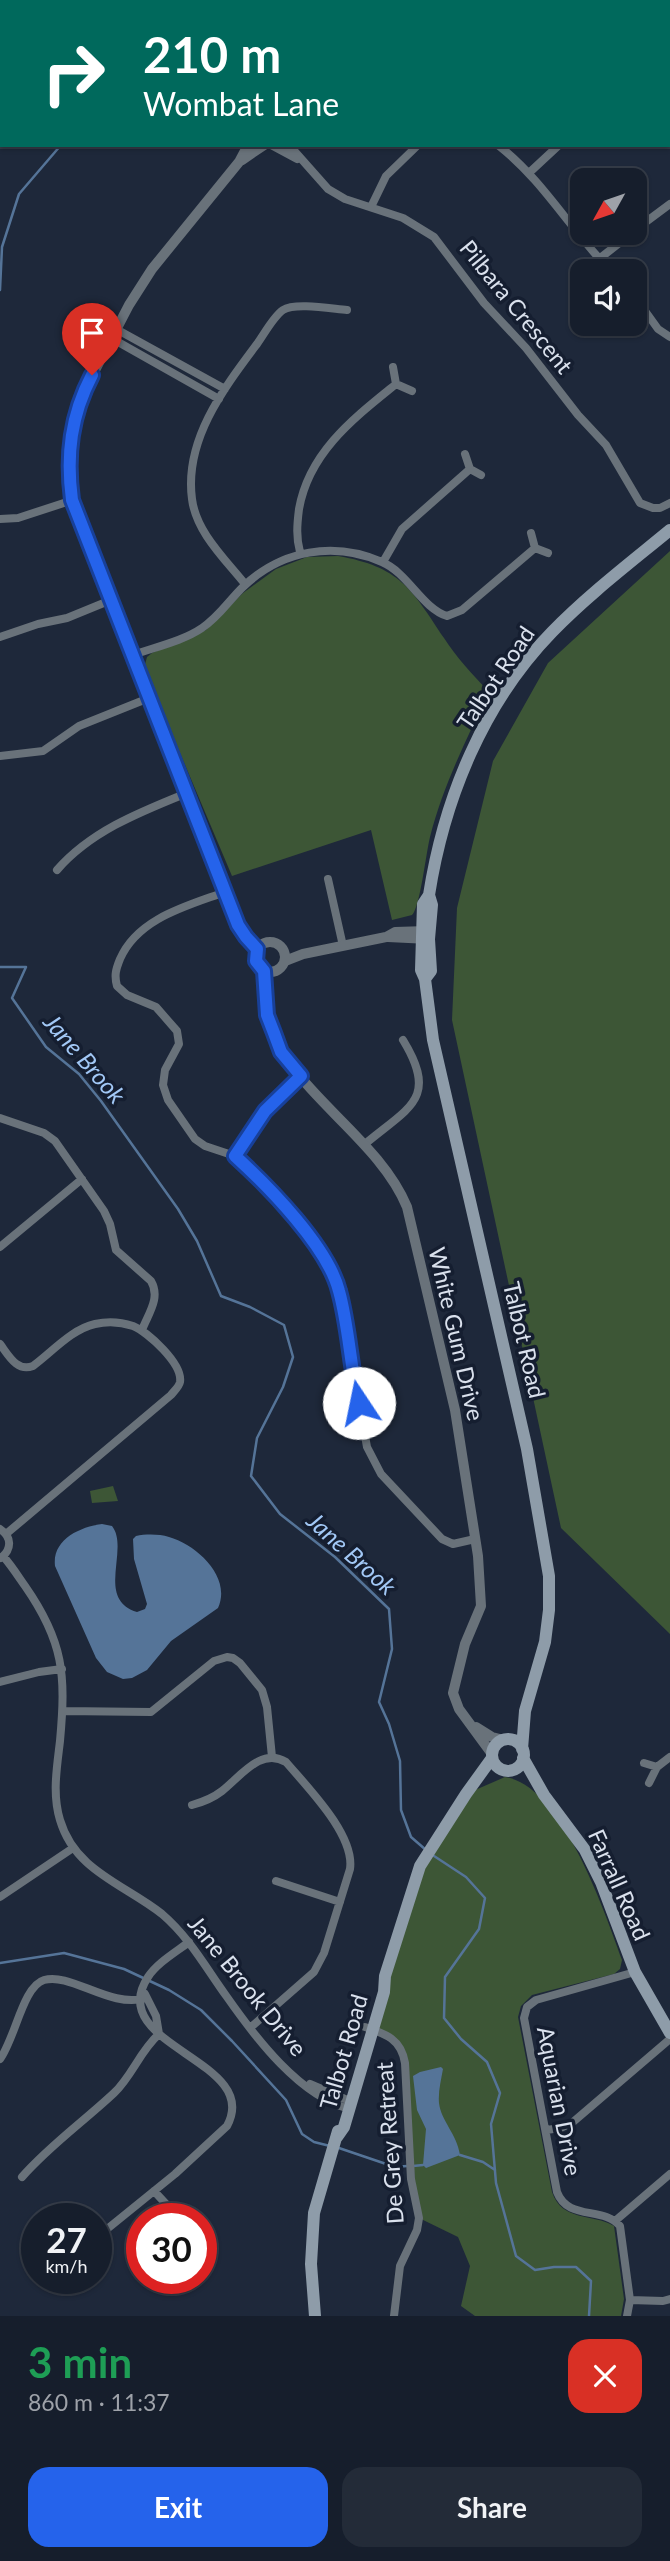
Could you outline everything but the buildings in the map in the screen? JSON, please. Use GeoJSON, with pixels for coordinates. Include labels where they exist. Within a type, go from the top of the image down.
{"type":"FeatureCollection","features":[{"type":"Feature","properties":{"kind":"main road","name":"Talbot Road"},"geometry":{"type":"LineString","coordinates":[[523,1754],[525,1711],[545,1642],[550,1594],[546,1556],[527,1449],[433,1040],[425,979],[431,971],[425,935],[432,905],[429,895],[442,827],[454,791],[497,704],[553,631],[670,530]]}},
{"type":"Feature","properties":{"kind":"main road","name":"Talbot Road"},"geometry":{"type":"LineString","coordinates":[[507,1740],[525,1711]]}},
{"type":"Feature","properties":{"kind":"main road"},"geometry":{"type":"LineString","coordinates":[[507,1740],[517,1743],[523,1754],[519,1767],[507,1771],[496,1766],[492,1756],[496,1745],[507,1740]]}},
{"type":"Feature","properties":{"kind":"main road","name":"Farrall Road"},"geometry":{"type":"LineString","coordinates":[[523,1754],[544,1795],[585,1850],[601,1882],[635,1972],[670,2033]]}},
{"type":"Feature","properties":{"kind":"main road","name":"Talbot Road"},"geometry":{"type":"LineString","coordinates":[[315,2316],[311,2239],[314,2213],[337,2137],[344,2127],[347,2105],[369,2028],[377,1987],[385,1976],[410,1893],[429,1851],[492,1756]]}},
{"type":"Feature","properties":{"kind":"main road","name":"Talbot Road"},"geometry":{"type":"LineString","coordinates":[[466,1794],[491,1776],[507,1771]]}},
{"type":"Feature","properties":{"kind":"main road","name":"Farrall Road"},"geometry":{"type":"LineString","coordinates":[[507,1771],[544,1795]]}},
{"type":"Feature","properties":{"kind":"street"},"geometry":{"type":"LineString","coordinates":[[247,147],[239,162],[152,269],[129,305],[79,401],[69,460],[72,500],[241,931],[261,946],[276,943],[285,957]]}},
{"type":"Feature","properties":{"kind":"street"},"geometry":{"type":"LineString","coordinates":[[239,162],[261,147]]}},
{"type":"Feature","properties":{"kind":"street","name":"Pilbara Crescent"},"geometry":{"type":"LineString","coordinates":[[275,147],[300,160]]}},
{"type":"Feature","properties":{"kind":"street","name":"Pilbara Crescent"},"geometry":{"type":"LineString","coordinates":[[290,147],[328,189],[345,199],[403,218],[434,237],[484,303],[526,348],[578,415],[606,445],[639,503],[653,508],[670,503]]}},
{"type":"Feature","properties":{"kind":"street"},"geometry":{"type":"LineString","coordinates":[[371,207],[386,176],[416,147]]}},
{"type":"Feature","properties":{"kind":"street"},"geometry":{"type":"LineString","coordinates":[[500,147],[530,172],[599,259],[616,245]]}},
{"type":"Feature","properties":{"kind":"street"},"geometry":{"type":"LineString","coordinates":[[530,172],[557,147]]}},
{"type":"Feature","properties":{"kind":"street"},"geometry":{"type":"LineString","coordinates":[[648,220],[670,204]]}},
{"type":"Feature","properties":{"kind":"street"},"geometry":{"type":"LineString","coordinates":[[245,584],[196,517],[191,483],[195,449],[204,426],[225,389],[283,310],[296,306],[347,310]]}},
{"type":"Feature","properties":{"kind":"street"},"geometry":{"type":"LineString","coordinates":[[647,314],[659,330],[670,337]]}},
{"type":"Feature","properties":{"kind":"street"},"geometry":{"type":"LineString","coordinates":[[114,334],[225,389]]}},
{"type":"Feature","properties":{"kind":"street"},"geometry":{"type":"LineString","coordinates":[[114,334],[219,399]]}},
{"type":"Feature","properties":{"kind":"street"},"geometry":{"type":"LineString","coordinates":[[393,367],[396,384]]}},
{"type":"Feature","properties":{"kind":"street"},"geometry":{"type":"LineString","coordinates":[[396,384],[412,391]]}},
{"type":"Feature","properties":{"kind":"street"},"geometry":{"type":"LineString","coordinates":[[300,552],[297,540],[299,513],[306,482],[313,469],[346,425],[396,384]]}},
{"type":"Feature","properties":{"kind":"street"},"geometry":{"type":"LineString","coordinates":[[465,454],[470,469],[481,475]]}},
{"type":"Feature","properties":{"kind":"street"},"geometry":{"type":"LineString","coordinates":[[383,562],[402,529],[470,469]]}},
{"type":"Feature","properties":{"kind":"street"},"geometry":{"type":"LineString","coordinates":[[0,519],[18,518],[72,500]]}},
{"type":"Feature","properties":{"kind":"street"},"geometry":{"type":"LineString","coordinates":[[531,533],[535,548]]}},
{"type":"Feature","properties":{"kind":"street"},"geometry":{"type":"LineString","coordinates":[[133,655],[200,629],[245,584],[300,552],[347,552],[383,562],[407,579],[432,608],[447,616],[462,610],[535,548]]}},
{"type":"Feature","properties":{"kind":"street"},"geometry":{"type":"LineString","coordinates":[[535,548],[548,553]]}},
{"type":"Feature","properties":{"kind":"street"},"geometry":{"type":"LineString","coordinates":[[0,637],[38,624],[67,618],[110,600]]}},
{"type":"Feature","properties":{"kind":"street"},"geometry":{"type":"LineString","coordinates":[[0,756],[43,751],[79,726],[149,698]]}},
{"type":"Feature","properties":{"kind":"street"},"geometry":{"type":"LineString","coordinates":[[57,870],[78,849],[117,824],[187,793]]}},
{"type":"Feature","properties":{"kind":"street"},"geometry":{"type":"LineString","coordinates":[[328,879],[343,946]]}},
{"type":"Feature","properties":{"kind":"street"},"geometry":{"type":"LineString","coordinates":[[225,892],[167,914],[147,926],[123,953],[115,978],[121,991],[156,1007],[177,1031],[179,1044],[163,1077],[164,1092],[199,1143],[235,1156],[273,1192],[331,1267],[339,1291],[367,1447],[376,1467],[442,1539],[453,1544],[475,1539]]}},
{"type":"Feature","properties":{"kind":"street"},"geometry":{"type":"LineString","coordinates":[[285,957],[386,937],[425,935]]}},
{"type":"Feature","properties":{"kind":"street"},"geometry":{"type":"LineString","coordinates":[[261,946],[256,961],[269,971],[279,970],[285,957]]}},
{"type":"Feature","properties":{"kind":"street","name":"White Gum Drive"},"geometry":{"type":"LineString","coordinates":[[269,971],[264,990],[267,1015],[281,1052],[365,1144],[393,1179],[407,1208],[455,1410],[475,1539],[481,1605],[465,1644],[453,1693],[459,1709],[473,1725],[492,1756]]}},
{"type":"Feature","properties":{"kind":"street"},"geometry":{"type":"LineString","coordinates":[[365,1144],[412,1103],[419,1093],[421,1083],[416,1063],[403,1040]]}},
{"type":"Feature","properties":{"kind":"street"},"geometry":{"type":"LineString","coordinates":[[235,1156],[265,1111],[301,1076]]}},
{"type":"Feature","properties":{"kind":"street"},"geometry":{"type":"LineString","coordinates":[[0,1118],[50,1137],[64,1152],[108,1218],[116,1250],[151,1281],[155,1287],[155,1299],[142,1330]]}},
{"type":"Feature","properties":{"kind":"street"},"geometry":{"type":"LineString","coordinates":[[0,1247],[82,1178]]}},
{"type":"Feature","properties":{"kind":"street"},"geometry":{"type":"LineString","coordinates":[[0,1344],[18,1366],[26,1369],[86,1326],[109,1322],[123,1323],[142,1330],[154,1340],[174,1364],[180,1381],[171,1395],[3,1532]]}},
{"type":"Feature","properties":{"kind":"street","name":"Jane Brook Drive"},"geometry":{"type":"LineString","coordinates":[[3,1532],[9,1548],[2,1557],[47,1621],[54,1636],[62,1669],[63,1711],[55,1790],[60,1819],[73,1848],[96,1872],[147,1903],[189,1941],[250,2028],[278,2060],[304,2084],[310,2084],[347,2105]]}},
{"type":"Feature","properties":{"kind":"street"},"geometry":{"type":"LineString","coordinates":[[63,1711],[151,1712],[214,1661],[227,1657],[240,1662],[264,1696],[272,1757]]}},
{"type":"Feature","properties":{"kind":"street"},"geometry":{"type":"LineString","coordinates":[[0,1682],[62,1669]]}},
{"type":"Feature","properties":{"kind":"street"},"geometry":{"type":"LineString","coordinates":[[473,1725],[492,1737],[507,1740]]}},
{"type":"Feature","properties":{"kind":"street"},"geometry":{"type":"LineString","coordinates":[[192,1805],[220,1793],[256,1762],[272,1757],[286,1762],[301,1779],[349,1847],[350,1869],[324,1953],[314,1972],[250,2028]]}},
{"type":"Feature","properties":{"kind":"street"},"geometry":{"type":"LineString","coordinates":[[649,1783],[657,1767],[670,1757]]}},
{"type":"Feature","properties":{"kind":"street"},"geometry":{"type":"LineString","coordinates":[[645,1763],[657,1767]]}},
{"type":"Feature","properties":{"kind":"street"},"geometry":{"type":"LineString","coordinates":[[0,1897],[73,1848]]}},
{"type":"Feature","properties":{"kind":"street"},"geometry":{"type":"LineString","coordinates":[[276,1881],[340,1902]]}},
{"type":"Feature","properties":{"kind":"street"},"geometry":{"type":"LineString","coordinates":[[112,2225],[227,2126],[232,2113],[230,2101],[219,2079],[159,2034],[145,2020],[143,1987],[151,1973],[189,1941]]}},
{"type":"Feature","properties":{"kind":"street","name":"Aquarian Drive"},"geometry":{"type":"LineString","coordinates":[[615,2221],[574,2210],[563,2203],[557,2192],[524,2018],[527,2007],[536,2000],[635,1972]]}},
{"type":"Feature","properties":{"kind":"street"},"geometry":{"type":"LineString","coordinates":[[0,2059],[13,2036],[29,1993],[42,1980],[56,1979],[112,1998],[142,1999]]}},
{"type":"Feature","properties":{"kind":"street","name":"De Grey Retreat"},"geometry":{"type":"LineString","coordinates":[[369,2028],[396,2041],[404,2055],[410,2162],[419,2224],[400,2266],[394,2316]]}},
{"type":"Feature","properties":{"kind":"street"},"geometry":{"type":"LineString","coordinates":[[22,2177],[46,2151],[114,2093],[127,2078],[143,2050],[159,2034]]}},
{"type":"Feature","properties":{"kind":"street"},"geometry":{"type":"LineString","coordinates":[[546,2130],[561,2128],[573,2122],[670,2039]]}},
{"type":"Feature","properties":{"kind":"street"},"geometry":{"type":"LineString","coordinates":[[626,2316],[630,2300],[621,2229],[615,2221],[670,2174]]}},
{"type":"Feature","properties":{"kind":"street"},"geometry":{"type":"LineString","coordinates":[[153,2191],[165,2203]]}},
{"type":"Feature","properties":{"kind":"street"},"geometry":{"type":"LineString","coordinates":[[630,2300],[670,2299]]}},
{"type":"Feature","properties":{"kind":"green space"},"geometry":{"type":"Polygon","coordinates":[[[670,551],[670,1634],[561,1528],[452,1020],[457,908],[493,761],[548,663],[670,551]]]}},
{"type":"Feature","properties":{"kind":"green space"},"geometry":{"type":"Polygon","coordinates":[[[338,556],[376,566],[402,582],[459,659],[489,692],[441,800],[430,837],[415,910],[412,915],[392,920],[371,830],[232,876],[144,668],[147,657],[152,653],[206,630],[243,593],[276,569],[307,557],[338,556]]]}},
{"type":"Feature","properties":{"kind":"green space"},"geometry":{"type":"Polygon","coordinates":[[[113,1486],[118,1501],[92,1503],[90,1491],[113,1486]]]}},
{"type":"Feature","properties":{"kind":"green space"},"geometry":{"type":"Polygon","coordinates":[[[505,1777],[526,1785],[545,1802],[563,1826],[593,1884],[622,1960],[620,1969],[614,1974],[532,1995],[521,2006],[518,2017],[552,2192],[557,2202],[570,2213],[614,2226],[624,2299],[621,2316],[475,2316],[461,2306],[470,2266],[458,2237],[419,2218],[401,2048],[373,2029],[410,1893],[466,1794],[505,1777]]]}},
{"type":"Feature","properties":{"kind":"water"},"geometry":{"type":"Polygon","coordinates":[[[102,1524],[112,1526],[117,1536],[115,1585],[125,1606],[137,1612],[145,1609],[147,1604],[134,1559],[133,1539],[136,1536],[165,1536],[180,1541],[209,1564],[220,1585],[218,1608],[171,1641],[147,1670],[132,1678],[123,1679],[107,1672],[96,1658],[55,1566],[55,1557],[62,1542],[76,1532],[102,1524]]]}},
{"type":"Feature","properties":{"kind":"water"},"geometry":{"type":"Polygon","coordinates":[[[441,2067],[440,2110],[460,2155],[426,2168],[423,2165],[426,2129],[417,2110],[413,2076],[441,2067]]]}},
{"type":"Feature","properties":{"kind":"waterway","name":"Jane Brook"},"geometry":{"type":"LineString","coordinates":[[0,290],[2,247],[19,194],[59,147]]}},
{"type":"Feature","properties":{"kind":"waterway","name":"Jane Brook"},"geometry":{"type":"LineString","coordinates":[[0,967],[26,967],[12,998],[46,1047],[79,1074],[101,1101],[178,1209],[197,1241],[221,1296],[250,1307],[284,1325],[293,1357],[283,1387],[257,1438],[251,1476],[280,1514],[335,1557],[389,1609],[392,1649],[379,1702],[400,1761],[401,1810],[411,1837],[426,1850]]}},
{"type":"Feature","properties":{"kind":"waterway","name":"Jane Brook"},"geometry":{"type":"LineString","coordinates":[[431,1854],[466,1877],[485,1898],[479,1929],[445,1977],[444,2018],[461,2039],[487,2062],[500,2093],[491,2124],[496,2183],[516,2256],[535,2270],[576,2267],[591,2281],[589,2316]]}},
{"type":"Feature","properties":{"kind":"waterway"},"geometry":{"type":"LineString","coordinates":[[0,1963],[64,1953],[124,1969],[169,1990],[201,2010],[232,2041],[286,2100],[302,2134],[314,2142],[330,2146]]}},
{"type":"Feature","properties":{"kind":"waterway"},"geometry":{"type":"LineString","coordinates":[[336,2147],[395,2167],[407,2166]]}},
{"type":"Feature","properties":{"kind":"waterway"},"geometry":{"type":"LineString","coordinates":[[460,2155],[483,2162],[495,2170]]}},
{"type":"Feature","properties":{"kind":"waterway"},"geometry":{"type":"LineString","coordinates":[[413,2166],[423,2165]]}},
{"type":"Feature","properties":{"kind":"route"},"geometry":{"type":"LineString","coordinates":[[92,375],[79,401],[74,421],[69,460],[72,500],[238,925],[257,949],[256,961],[264,971],[267,1015],[281,1052],[301,1076],[265,1111],[235,1156],[273,1192],[331,1267],[339,1291],[359,1403]]}}]}
